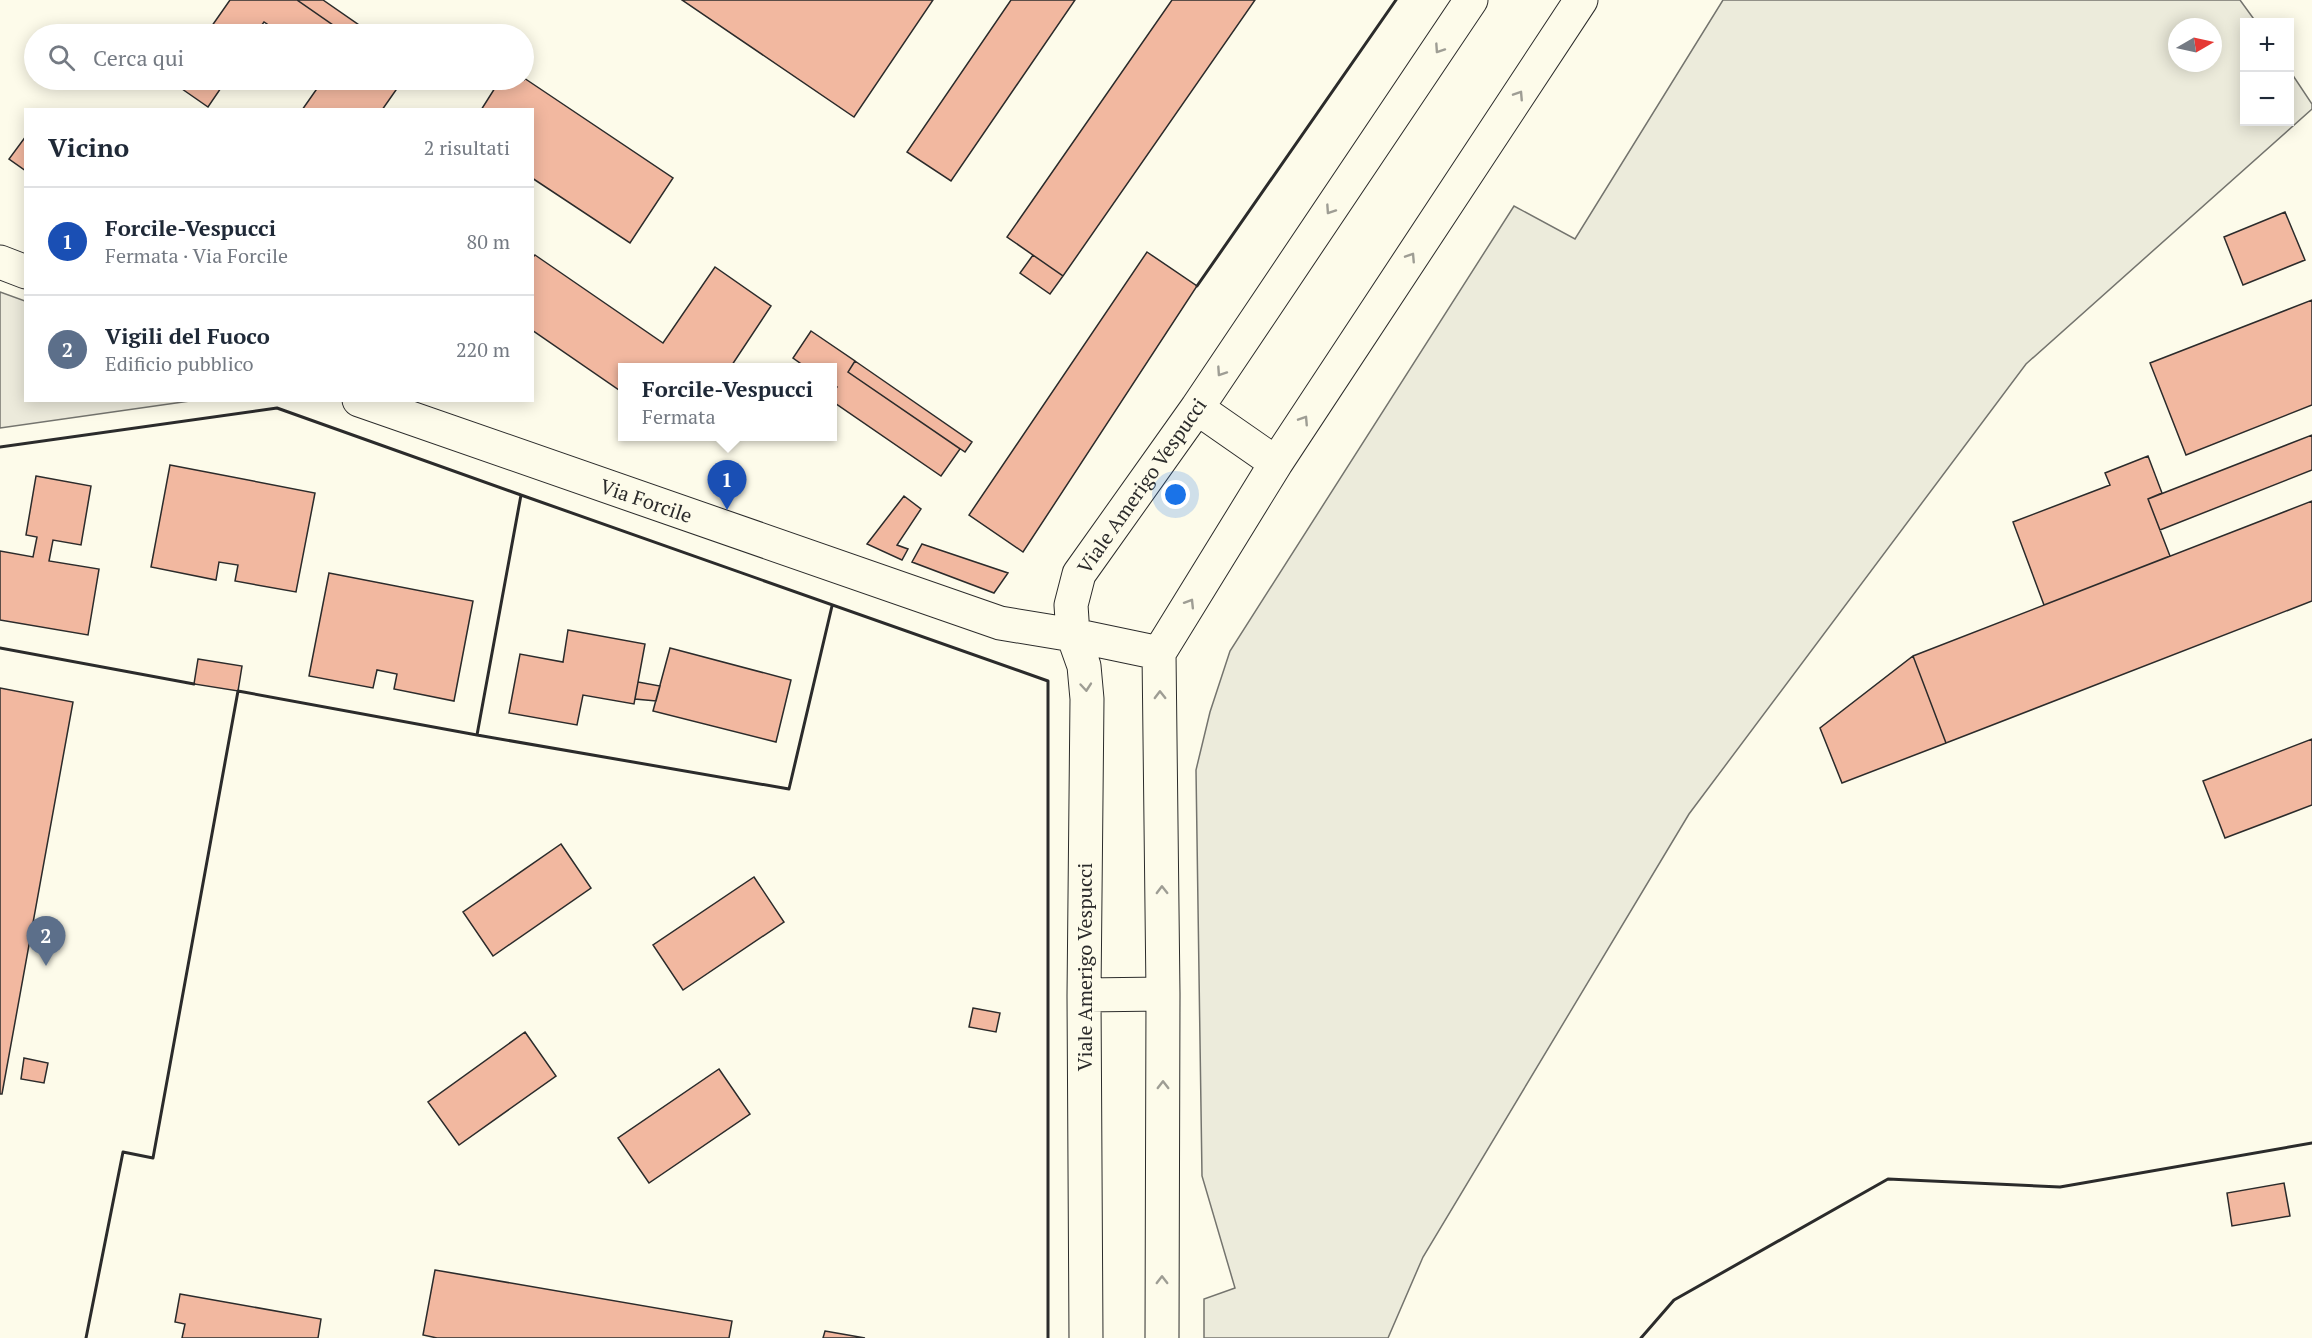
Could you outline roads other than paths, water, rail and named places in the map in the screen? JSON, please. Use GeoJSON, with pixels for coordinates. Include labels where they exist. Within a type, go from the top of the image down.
{"type":"FeatureCollection","features":[{"type":"Feature","properties":{"kind":"street","name":"Viale Amerigo Vespucci"},"geometry":{"type":"LineString","coordinates":[[1086,1338],[1084,995],[1087,699],[1084,666],[1073,635],[1071,605],[1079,574],[1197,408],[1471,0]]}},
{"type":"Feature","properties":{"kind":"street"},"geometry":{"type":"LineString","coordinates":[[1162,1338],[1163,994],[1159,653],[1276,462],[1581,0]]}},
{"type":"Feature","properties":{"kind":"street"},"geometry":{"type":"LineString","coordinates":[[0,262],[24,271]]}},
{"type":"Feature","properties":{"kind":"street","name":"Via Forcile"},"geometry":{"type":"LineString","coordinates":[[364,402],[1000,623],[1159,653]]}},
{"type":"Feature","properties":{"kind":"street"},"geometry":{"type":"LineString","coordinates":[[1197,408],[1276,462]]}},
{"type":"Feature","properties":{"kind":"street"},"geometry":{"type":"LineString","coordinates":[[1084,995],[1163,994]]}},
{"type":"Feature","properties":{"kind":"place","name":"Forcile-Vespucci"},"geometry":{"type":"Point","coordinates":[727,510]}},
{"type":"Feature","properties":{"kind":"place","name":"Vigili del Fuoco"},"geometry":{"type":"Point","coordinates":[46,966]}}]}
